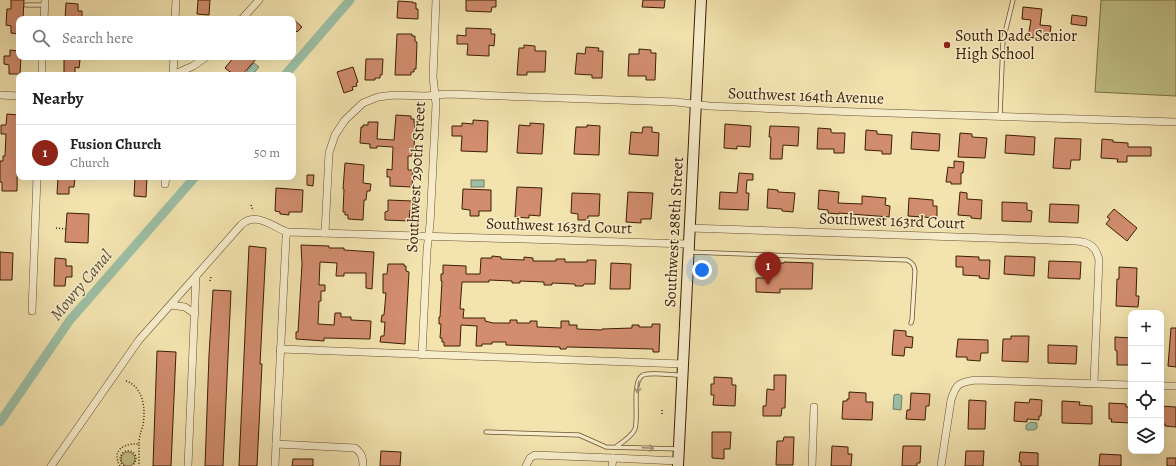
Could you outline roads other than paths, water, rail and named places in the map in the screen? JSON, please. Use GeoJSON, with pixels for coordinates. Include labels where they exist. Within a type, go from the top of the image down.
{"type":"FeatureCollection","features":[{"type":"Feature","properties":{"kind":"street"},"geometry":{"type":"LineString","coordinates":[[175,16],[176,0]]}},
{"type":"Feature","properties":{"kind":"street"},"geometry":{"type":"LineString","coordinates":[[245,16],[259,0]]}},
{"type":"Feature","properties":{"kind":"street","name":"Southwest 290th Street"},"geometry":{"type":"LineString","coordinates":[[422,354],[436,104],[433,77],[436,0]]}},
{"type":"Feature","properties":{"kind":"street","name":"Southwest 288th Street"},"geometry":{"type":"LineString","coordinates":[[678,463],[701,0]]}},
{"type":"Feature","properties":{"kind":"street"},"geometry":{"type":"LineString","coordinates":[[44,16],[45,3]]}},
{"type":"Feature","properties":{"kind":"street"},"geometry":{"type":"LineString","coordinates":[[42,60],[42,72]]}},
{"type":"Feature","properties":{"kind":"street"},"geometry":{"type":"LineString","coordinates":[[173,72],[174,60]]}},
{"type":"Feature","properties":{"kind":"street"},"geometry":{"type":"LineString","coordinates":[[180,72],[202,60]]}},
{"type":"Feature","properties":{"kind":"street","name":"Southwest 164th Avenue"},"geometry":{"type":"LineString","coordinates":[[325,233],[329,153],[335,135],[344,120],[363,104],[378,97],[394,95],[447,94],[676,102],[857,112],[1176,122]]}},
{"type":"Feature","properties":{"kind":"street"},"geometry":{"type":"LineString","coordinates":[[0,95],[16,96]]}},
{"type":"Feature","properties":{"kind":"street"},"geometry":{"type":"LineString","coordinates":[[32,311],[37,180]]}},
{"type":"Feature","properties":{"kind":"street"},"geometry":{"type":"LineString","coordinates":[[52,466],[139,340],[245,221],[251,219],[263,220],[287,232],[275,466]]}},
{"type":"Feature","properties":{"kind":"street","name":"Southwest 163rd Court"},"geometry":{"type":"LineString","coordinates":[[689,228],[1076,241],[1088,243],[1093,246],[1097,252],[1099,260],[1094,383]]}},
{"type":"Feature","properties":{"kind":"street","name":"Southwest 163rd Court"},"geometry":{"type":"LineString","coordinates":[[287,232],[428,236],[688,248]]}},
{"type":"Feature","properties":{"kind":"street"},"geometry":{"type":"LineString","coordinates":[[188,466],[196,276]]}},
{"type":"Feature","properties":{"kind":"street"},"geometry":{"type":"LineString","coordinates":[[171,305],[185,307],[195,314]]}},
{"type":"Feature","properties":{"kind":"street"},"geometry":{"type":"LineString","coordinates":[[280,348],[683,364]]}},
{"type":"Feature","properties":{"kind":"street"},"geometry":{"type":"LineString","coordinates":[[941,466],[951,400],[958,384],[961,382],[976,380],[1128,385]]}},
{"type":"Feature","properties":{"kind":"street"},"geometry":{"type":"LineString","coordinates":[[1164,386],[1176,386]]}},
{"type":"Feature","properties":{"kind":"street"},"geometry":{"type":"LineString","coordinates":[[812,466],[814,407]]}},
{"type":"Feature","properties":{"kind":"street"},"geometry":{"type":"LineString","coordinates":[[276,444],[355,448],[362,455],[363,466]]}},
{"type":"Feature","properties":{"kind":"street"},"geometry":{"type":"LineString","coordinates":[[526,466],[530,458],[535,455],[613,458],[678,463]]}},
{"type":"Feature","properties":{"kind":"street"},"geometry":{"type":"LineString","coordinates":[[612,466],[613,458]]}},
{"type":"Feature","properties":{"kind":"lane"},"geometry":{"type":"LineString","coordinates":[[1000,116],[1003,41],[1013,0]]}},
{"type":"Feature","properties":{"kind":"lane"},"geometry":{"type":"LineString","coordinates":[[26,5],[45,3]]}},
{"type":"Feature","properties":{"kind":"lane"},"geometry":{"type":"LineString","coordinates":[[688,248],[907,260],[912,262],[915,271],[911,323]]}},
{"type":"Feature","properties":{"kind":"lane"},"geometry":{"type":"LineString","coordinates":[[616,446],[626,440],[635,430],[637,389],[639,379],[644,375],[654,374],[682,376]]}},
{"type":"Feature","properties":{"kind":"lane"},"geometry":{"type":"LineString","coordinates":[[486,432],[579,434],[606,447],[616,446],[679,450]]}},
{"type":"Feature","properties":{"kind":"waterway","name":"Mowry Canal"},"geometry":{"type":"LineString","coordinates":[[288,72],[350,0]]}},
{"type":"Feature","properties":{"kind":"waterway","name":"Mowry Canal"},"geometry":{"type":"LineString","coordinates":[[0,422],[70,320],[192,180]]}},
{"type":"Feature","properties":{"kind":"place","name":"South Dade Senior High School"},"geometry":{"type":"Point","coordinates":[947,45]}},
{"type":"Feature","properties":{"kind":"place","name":"Fusion Church"},"geometry":{"type":"Point","coordinates":[768,285]}}]}
